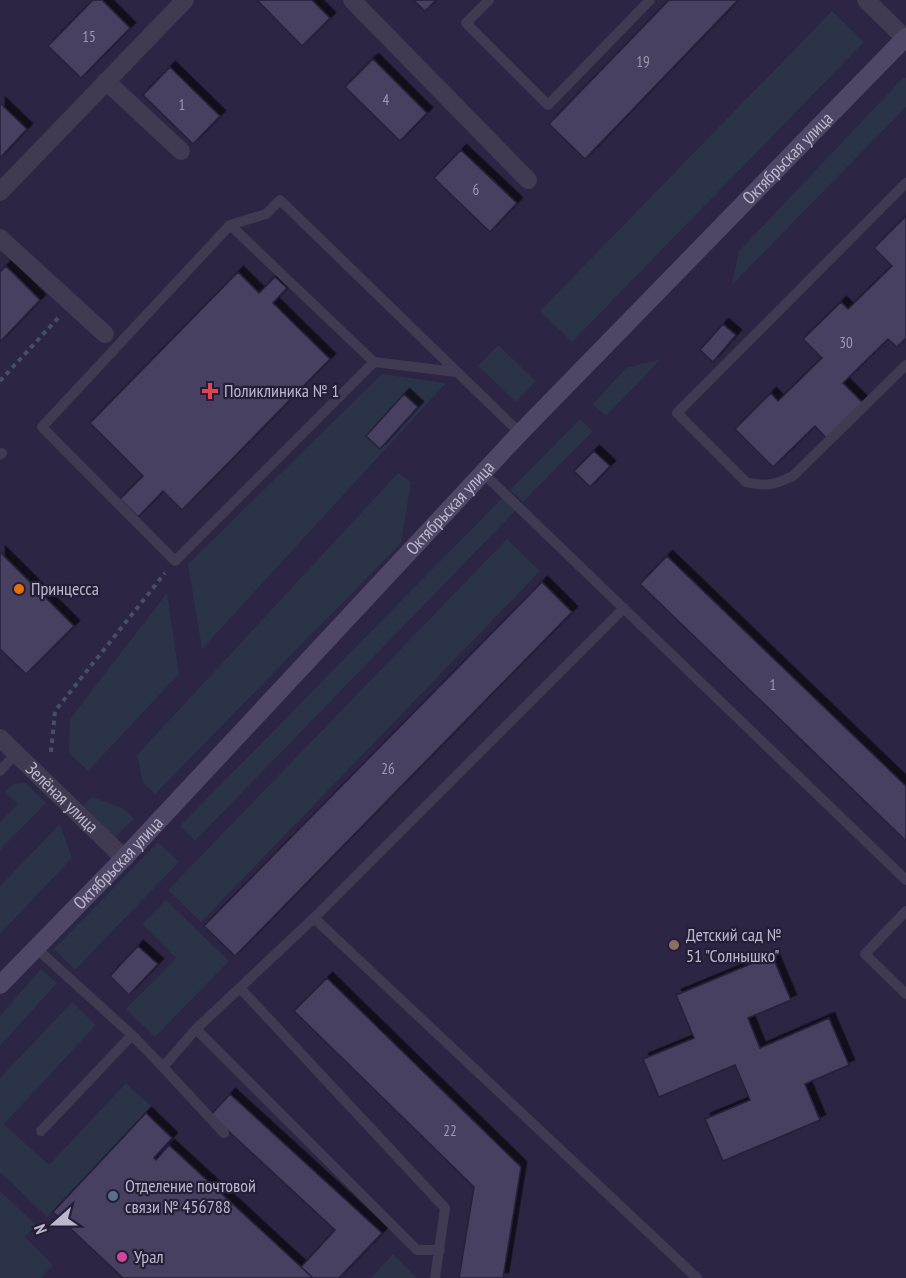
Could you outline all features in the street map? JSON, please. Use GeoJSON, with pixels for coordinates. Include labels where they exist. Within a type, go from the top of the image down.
{"type":"FeatureCollection","features":[{"type":"Feature","properties":{"kind":"street"},"geometry":{"type":"LineString","coordinates":[[0,192],[185,0]]}},
{"type":"Feature","properties":{"kind":"street"},"geometry":{"type":"LineString","coordinates":[[352,0],[528,180]]}},
{"type":"Feature","properties":{"kind":"street"},"geometry":{"type":"LineString","coordinates":[[866,0],[906,38]]}},
{"type":"Feature","properties":{"kind":"street","name":"Октябрьская улица"},"geometry":{"type":"LineString","coordinates":[[0,985],[124,858],[520,433],[906,38]]}},
{"type":"Feature","properties":{"kind":"street"},"geometry":{"type":"LineString","coordinates":[[106,81],[181,151]]}},
{"type":"Feature","properties":{"kind":"street"},"geometry":{"type":"LineString","coordinates":[[0,238],[105,334]]}},
{"type":"Feature","properties":{"kind":"street","name":"Зелёная улица"},"geometry":{"type":"LineString","coordinates":[[0,738],[124,858]]}},
{"type":"Feature","properties":{"kind":"lane"},"geometry":{"type":"LineString","coordinates":[[489,0],[466,23],[548,105],[650,0]]}},
{"type":"Feature","properties":{"kind":"lane"},"geometry":{"type":"LineString","coordinates":[[906,183],[677,413],[746,482],[761,486],[777,483],[793,476],[906,365]]}},
{"type":"Feature","properties":{"kind":"lane"},"geometry":{"type":"LineString","coordinates":[[374,362],[175,561],[42,428],[230,225],[266,214],[280,200],[520,433]]}},
{"type":"Feature","properties":{"kind":"lane"},"geometry":{"type":"LineString","coordinates":[[230,225],[374,362],[456,372]]}},
{"type":"Feature","properties":{"kind":"lane"},"geometry":{"type":"LineString","coordinates":[[483,473],[906,880]]}},
{"type":"Feature","properties":{"kind":"lane"},"geometry":{"type":"LineString","coordinates":[[163,1067],[196,1029],[314,918],[624,608]]}},
{"type":"Feature","properties":{"kind":"lane"},"geometry":{"type":"LineString","coordinates":[[0,771],[16,753]]}},
{"type":"Feature","properties":{"kind":"lane"},"geometry":{"type":"LineString","coordinates":[[906,911],[865,954],[906,994]]}},
{"type":"Feature","properties":{"kind":"lane"},"geometry":{"type":"LineString","coordinates":[[314,918],[697,1278]]}},
{"type":"Feature","properties":{"kind":"lane"},"geometry":{"type":"LineString","coordinates":[[36,948],[132,1035],[224,1133]]}},
{"type":"Feature","properties":{"kind":"lane"},"geometry":{"type":"LineString","coordinates":[[240,988],[445,1208],[435,1278]]}},
{"type":"Feature","properties":{"kind":"lane"},"geometry":{"type":"LineString","coordinates":[[196,1029],[417,1250],[440,1250]]}},
{"type":"Feature","properties":{"kind":"lane"},"geometry":{"type":"LineString","coordinates":[[41,1131],[132,1035]]}},
{"type":"Feature","properties":{"kind":"path"},"geometry":{"type":"LineString","coordinates":[[0,381],[71,304]]}},
{"type":"Feature","properties":{"kind":"path"},"geometry":{"type":"LineString","coordinates":[[51,752],[55,711],[175,561]]}},
{"type":"Feature","properties":{"kind":"shaded area"},"geometry":{"type":"Polygon","coordinates":[[[832,11],[864,42],[572,342],[540,311],[832,11]]]}},
{"type":"Feature","properties":{"kind":"shaded area"},"geometry":{"type":"Polygon","coordinates":[[[904,77],[906,78],[906,107],[732,285],[739,251],[904,77]]]}},
{"type":"Feature","properties":{"kind":"shaded area"},"geometry":{"type":"Polygon","coordinates":[[[498,345],[536,381],[516,402],[478,366],[498,345]]]}},
{"type":"Feature","properties":{"kind":"shaded area"},"geometry":{"type":"Polygon","coordinates":[[[661,359],[606,416],[593,404],[626,368],[661,359]]]}},
{"type":"Feature","properties":{"kind":"shaded area"},"geometry":{"type":"Polygon","coordinates":[[[382,374],[446,383],[202,649],[188,564],[382,374]]]}},
{"type":"Feature","properties":{"kind":"shaded area"},"geometry":{"type":"Polygon","coordinates":[[[580,419],[593,431],[523,502],[510,490],[580,419]]]}},
{"type":"Feature","properties":{"kind":"shaded area"},"geometry":{"type":"Polygon","coordinates":[[[398,473],[411,482],[401,543],[155,794],[143,783],[137,755],[398,473]]]}},
{"type":"Feature","properties":{"kind":"shaded area"},"geometry":{"type":"Polygon","coordinates":[[[504,496],[516,510],[195,841],[180,826],[504,496]]]}},
{"type":"Feature","properties":{"kind":"shaded area"},"geometry":{"type":"Polygon","coordinates":[[[507,539],[540,571],[201,922],[168,890],[507,539]]]}},
{"type":"Feature","properties":{"kind":"shaded area"},"geometry":{"type":"Polygon","coordinates":[[[167,593],[179,674],[88,771],[69,753],[70,719],[167,593]]]}},
{"type":"Feature","properties":{"kind":"shaded area"},"geometry":{"type":"Polygon","coordinates":[[[26,783],[46,803],[0,850],[0,822],[18,804],[5,792],[13,784],[26,783]]]}},
{"type":"Feature","properties":{"kind":"shaded area"},"geometry":{"type":"Polygon","coordinates":[[[92,797],[125,809],[134,819],[115,837],[83,806],[92,797]]]}},
{"type":"Feature","properties":{"kind":"shaded area"},"geometry":{"type":"Polygon","coordinates":[[[60,824],[72,858],[0,934],[0,886],[60,824]]]}},
{"type":"Feature","properties":{"kind":"shaded area"},"geometry":{"type":"Polygon","coordinates":[[[158,842],[179,862],[75,970],[54,949],[158,842]]]}},
{"type":"Feature","properties":{"kind":"shaded area"},"geometry":{"type":"Polygon","coordinates":[[[166,900],[229,961],[155,1037],[126,1009],[176,958],[142,924],[166,900]]]}},
{"type":"Feature","properties":{"kind":"shaded area"},"geometry":{"type":"Polygon","coordinates":[[[41,969],[57,983],[0,1046],[0,1016],[41,969]]]}},
{"type":"Feature","properties":{"kind":"shaded area"},"geometry":{"type":"Polygon","coordinates":[[[72,1002],[96,1025],[4,1124],[49,1165],[126,1083],[151,1106],[47,1217],[0,1172],[0,1078],[72,1002]]]}},
{"type":"Feature","properties":{"kind":"shaded area"},"geometry":{"type":"Polygon","coordinates":[[[0,1191],[36,1225],[25,1237],[53,1265],[41,1278],[0,1278],[0,1191]]]}},
{"type":"Feature","properties":{"kind":"shaded area"},"geometry":{"type":"Polygon","coordinates":[[[393,1254],[417,1278],[371,1278],[393,1254]]]}},
{"type":"Feature","properties":{"kind":"building"},"geometry":{"type":"Polygon","coordinates":[[[93,0],[102,0],[130,28],[81,78],[48,46],[93,0]]]}},
{"type":"Feature","properties":{"kind":"building"},"geometry":{"type":"Polygon","coordinates":[[[257,0],[312,0],[330,18],[302,46],[257,0]]]}},
{"type":"Feature","properties":{"kind":"building"},"geometry":{"type":"Polygon","coordinates":[[[413,0],[436,0],[425,11],[413,0]]]}},
{"type":"Feature","properties":{"kind":"building"},"geometry":{"type":"Polygon","coordinates":[[[669,0],[738,0],[585,159],[549,124],[669,0]]]}},
{"type":"Feature","properties":{"kind":"building"},"geometry":{"type":"Polygon","coordinates":[[[373,59],[427,113],[400,141],[345,87],[373,59]]]}},
{"type":"Feature","properties":{"kind":"building"},"geometry":{"type":"Polygon","coordinates":[[[170,67],[220,116],[193,144],[143,95],[170,67]]]}},
{"type":"Feature","properties":{"kind":"building"},"geometry":{"type":"Polygon","coordinates":[[[0,103],[27,129],[0,158],[0,103]]]}},
{"type":"Feature","properties":{"kind":"building"},"geometry":{"type":"Polygon","coordinates":[[[461,150],[517,203],[490,232],[434,178],[461,150]]]}},
{"type":"Feature","properties":{"kind":"building"},"geometry":{"type":"Polygon","coordinates":[[[906,216],[906,338],[897,347],[888,339],[843,383],[863,403],[827,439],[815,426],[773,467],[735,429],[771,393],[778,401],[822,358],[803,339],[841,302],[848,309],[892,266],[874,248],[906,216]]]}},
{"type":"Feature","properties":{"kind":"building"},"geometry":{"type":"Polygon","coordinates":[[[6,266],[40,300],[0,342],[0,272],[6,266]]]}},
{"type":"Feature","properties":{"kind":"building","name":"Поликлиника № 1"},"geometry":{"type":"Polygon","coordinates":[[[238,272],[259,293],[275,277],[287,288],[273,303],[330,359],[182,510],[163,491],[138,517],[120,499],[143,476],[90,423],[238,272]]]}},
{"type":"Feature","properties":{"kind":"building"},"geometry":{"type":"Polygon","coordinates":[[[723,324],[736,335],[713,362],[700,350],[723,324]]]}},
{"type":"Feature","properties":{"kind":"building"},"geometry":{"type":"Polygon","coordinates":[[[404,394],[418,407],[380,449],[366,436],[404,394]]]}},
{"type":"Feature","properties":{"kind":"building"},"geometry":{"type":"Polygon","coordinates":[[[594,451],[610,466],[590,487],[574,471],[594,451]]]}},
{"type":"Feature","properties":{"kind":"building","name":"Принцесса"},"geometry":{"type":"Polygon","coordinates":[[[0,552],[74,626],[26,674],[0,649],[0,552]]]}},
{"type":"Feature","properties":{"kind":"building"},"geometry":{"type":"Polygon","coordinates":[[[667,556],[906,786],[906,841],[640,584],[667,556]]]}},
{"type":"Feature","properties":{"kind":"building"},"geometry":{"type":"Polygon","coordinates":[[[542,582],[572,612],[235,956],[204,926],[542,582]]]}},
{"type":"Feature","properties":{"kind":"building"},"geometry":{"type":"Polygon","coordinates":[[[138,946],[158,964],[129,995],[110,976],[138,946]]]}},
{"type":"Feature","properties":{"kind":"building"},"geometry":{"type":"Polygon","coordinates":[[[772,955],[791,1000],[748,1018],[760,1048],[829,1018],[849,1065],[805,1084],[820,1120],[723,1161],[705,1119],[750,1100],[735,1065],[659,1097],[643,1059],[694,1038],[676,995],[772,955]]]}},
{"type":"Feature","properties":{"kind":"building"},"geometry":{"type":"Polygon","coordinates":[[[327,978],[521,1167],[503,1278],[459,1278],[474,1187],[294,1011],[327,978]]]}},
{"type":"Feature","properties":{"kind":"building"},"geometry":{"type":"Polygon","coordinates":[[[230,1094],[382,1233],[339,1278],[313,1278],[301,1267],[335,1230],[211,1115],[230,1094]]]}},
{"type":"Feature","properties":{"kind":"building"},"geometry":{"type":"Polygon","coordinates":[[[146,1113],[172,1138],[154,1158],[156,1160],[169,1145],[313,1278],[123,1278],[53,1212],[146,1113]]]}},
{"type":"Feature","properties":{"kind":"place","name":"Поликлиника № 1"},"geometry":{"type":"Point","coordinates":[210,391]}},
{"type":"Feature","properties":{"kind":"place","name":"Принцесса"},"geometry":{"type":"Point","coordinates":[19,589]}},
{"type":"Feature","properties":{"kind":"place","name":"Детский сад № 51 \"Солнышко\""},"geometry":{"type":"Point","coordinates":[674,945]}},
{"type":"Feature","properties":{"kind":"place","name":"Отделение почтовой связи № 456788"},"geometry":{"type":"Point","coordinates":[113,1196]}},
{"type":"Feature","properties":{"kind":"place","name":"Урал"},"geometry":{"type":"Point","coordinates":[122,1257]}}]}
